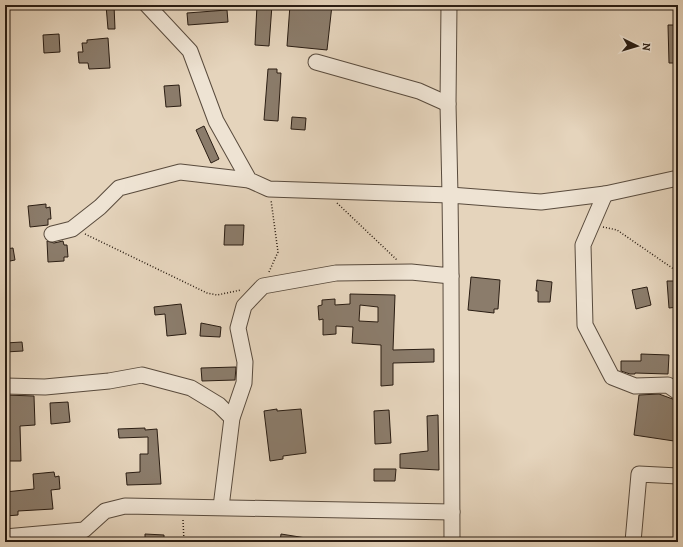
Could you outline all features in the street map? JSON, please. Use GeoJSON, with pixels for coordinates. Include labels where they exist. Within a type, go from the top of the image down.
{"type":"FeatureCollection","features":[{"type":"Feature","properties":{"kind":"street"},"geometry":{"type":"LineString","coordinates":[[449,5],[448,104],[451,276],[452,542]]}},
{"type":"Feature","properties":{"kind":"street"},"geometry":{"type":"LineString","coordinates":[[153,8],[190,51],[216,121],[249,180]]}},
{"type":"Feature","properties":{"kind":"street"},"geometry":{"type":"LineString","coordinates":[[316,62],[420,91],[448,104]]}},
{"type":"Feature","properties":{"kind":"street"},"geometry":{"type":"LineString","coordinates":[[52,234],[72,228],[100,207],[118,188],[180,172],[249,180],[269,189],[324,189],[450,195],[541,202],[605,194],[678,178]]}},
{"type":"Feature","properties":{"kind":"street"},"geometry":{"type":"LineString","coordinates":[[605,194],[583,245],[585,325],[612,377],[635,386],[668,385],[678,392]]}},
{"type":"Feature","properties":{"kind":"street"},"geometry":{"type":"LineString","coordinates":[[221,507],[232,418],[244,383],[245,362],[238,328],[244,306],[263,286],[336,272],[411,272],[451,276]]}},
{"type":"Feature","properties":{"kind":"street"},"geometry":{"type":"LineString","coordinates":[[5,386],[45,387],[109,381],[142,375],[191,388],[219,405],[232,418]]}},
{"type":"Feature","properties":{"kind":"street"},"geometry":{"type":"LineString","coordinates":[[633,542],[639,474],[678,476]]}},
{"type":"Feature","properties":{"kind":"street"},"geometry":{"type":"LineString","coordinates":[[5,537],[84,530],[105,511],[125,506],[452,512]]}},
{"type":"Feature","properties":{"kind":"path"},"geometry":{"type":"LineString","coordinates":[[72,228],[207,293],[217,295],[263,286],[278,252],[269,189]]}},
{"type":"Feature","properties":{"kind":"path"},"geometry":{"type":"LineString","coordinates":[[324,189],[364,230],[411,272]]}},
{"type":"Feature","properties":{"kind":"path"},"geometry":{"type":"LineString","coordinates":[[592,225],[617,230],[678,272]]}},
{"type":"Feature","properties":{"kind":"path"},"geometry":{"type":"LineString","coordinates":[[183,507],[184,542]]}},
{"type":"Feature","properties":{"kind":"building"},"geometry":{"type":"Polygon","coordinates":[[[106,5],[114,5],[115,29],[108,29],[106,5]]]}},
{"type":"Feature","properties":{"kind":"building"},"geometry":{"type":"Polygon","coordinates":[[[257,5],[272,5],[269,46],[255,45],[257,5]]]}},
{"type":"Feature","properties":{"kind":"building"},"geometry":{"type":"Polygon","coordinates":[[[290,5],[332,5],[327,50],[287,46],[290,5]]]}},
{"type":"Feature","properties":{"kind":"building"},"geometry":{"type":"Polygon","coordinates":[[[227,10],[228,22],[188,25],[187,13],[227,10]]]}},
{"type":"Feature","properties":{"kind":"building"},"geometry":{"type":"Polygon","coordinates":[[[668,25],[678,25],[678,63],[669,63],[668,25]]]}},
{"type":"Feature","properties":{"kind":"building"},"geometry":{"type":"Polygon","coordinates":[[[59,34],[60,52],[44,53],[43,35],[59,34]]]}},
{"type":"Feature","properties":{"kind":"building"},"geometry":{"type":"Polygon","coordinates":[[[108,38],[110,68],[89,69],[88,63],[79,63],[78,52],[83,52],[82,43],[87,43],[87,40],[108,38]]]}},
{"type":"Feature","properties":{"kind":"building"},"geometry":{"type":"Polygon","coordinates":[[[268,69],[277,69],[277,73],[281,73],[278,121],[264,120],[268,69]]]}},
{"type":"Feature","properties":{"kind":"building"},"geometry":{"type":"Polygon","coordinates":[[[179,85],[181,106],[166,107],[164,86],[179,85]]]}},
{"type":"Feature","properties":{"kind":"building"},"geometry":{"type":"Polygon","coordinates":[[[292,117],[306,118],[305,130],[291,129],[292,117]]]}},
{"type":"Feature","properties":{"kind":"building"},"geometry":{"type":"Polygon","coordinates":[[[204,126],[219,159],[211,163],[196,130],[204,126]]]}},
{"type":"Feature","properties":{"kind":"building"},"geometry":{"type":"Polygon","coordinates":[[[46,204],[46,208],[50,207],[51,219],[48,219],[48,225],[30,227],[28,206],[46,204]]]}},
{"type":"Feature","properties":{"kind":"building"},"geometry":{"type":"Polygon","coordinates":[[[225,225],[244,225],[243,245],[224,245],[225,225]]]}},
{"type":"Feature","properties":{"kind":"building"},"geometry":{"type":"Polygon","coordinates":[[[47,241],[54,243],[63,241],[64,245],[67,245],[68,257],[64,257],[64,261],[48,262],[47,241]]]}},
{"type":"Feature","properties":{"kind":"building"},"geometry":{"type":"Polygon","coordinates":[[[13,248],[15,260],[5,262],[5,249],[13,248]]]}},
{"type":"Feature","properties":{"kind":"building"},"geometry":{"type":"Polygon","coordinates":[[[471,277],[500,280],[498,309],[494,309],[494,313],[468,310],[471,277]]]}},
{"type":"Feature","properties":{"kind":"building"},"geometry":{"type":"Polygon","coordinates":[[[537,280],[552,282],[550,302],[538,302],[538,291],[536,291],[537,280]]]}},
{"type":"Feature","properties":{"kind":"building"},"geometry":{"type":"Polygon","coordinates":[[[667,281],[678,281],[678,307],[669,308],[667,281]]]}},
{"type":"Feature","properties":{"kind":"building"},"geometry":{"type":"Polygon","coordinates":[[[647,287],[651,305],[636,309],[632,290],[647,287]]]}},
{"type":"Feature","properties":{"kind":"building"},"geometry":{"type":"Polygon","coordinates":[[[350,294],[395,295],[393,350],[434,349],[434,362],[393,363],[393,385],[381,386],[381,345],[352,343],[353,327],[336,326],[336,334],[323,335],[323,319],[319,320],[318,306],[322,305],[322,300],[335,299],[335,305],[350,304],[350,294]],[[360,305],[359,321],[378,322],[378,307],[360,305]]]}},
{"type":"Feature","properties":{"kind":"building"},"geometry":{"type":"Polygon","coordinates":[[[181,304],[186,334],[167,336],[165,314],[155,315],[154,307],[181,304]]]}},
{"type":"Feature","properties":{"kind":"building"},"geometry":{"type":"Polygon","coordinates":[[[201,323],[221,327],[220,337],[200,336],[201,323]]]}},
{"type":"Feature","properties":{"kind":"building"},"geometry":{"type":"Polygon","coordinates":[[[22,342],[23,351],[5,352],[5,343],[22,342]]]}},
{"type":"Feature","properties":{"kind":"building"},"geometry":{"type":"Polygon","coordinates":[[[641,354],[669,355],[668,374],[630,374],[621,371],[621,361],[641,361],[641,354]]]}},
{"type":"Feature","properties":{"kind":"building"},"geometry":{"type":"Polygon","coordinates":[[[236,367],[235,380],[202,381],[201,368],[236,367]]]}},
{"type":"Feature","properties":{"kind":"building"},"geometry":{"type":"Polygon","coordinates":[[[659,394],[678,401],[674,441],[634,435],[639,395],[659,394]]]}},
{"type":"Feature","properties":{"kind":"building"},"geometry":{"type":"Polygon","coordinates":[[[5,395],[34,396],[35,425],[20,426],[21,461],[5,461],[5,395]]]}},
{"type":"Feature","properties":{"kind":"building"},"geometry":{"type":"Polygon","coordinates":[[[68,402],[70,422],[51,424],[50,403],[68,402]]]}},
{"type":"Feature","properties":{"kind":"building"},"geometry":{"type":"Polygon","coordinates":[[[277,409],[277,411],[301,409],[306,453],[283,456],[283,459],[270,461],[264,411],[277,409]]]}},
{"type":"Feature","properties":{"kind":"building"},"geometry":{"type":"Polygon","coordinates":[[[389,410],[391,443],[375,444],[374,411],[389,410]]]}},
{"type":"Feature","properties":{"kind":"building"},"geometry":{"type":"Polygon","coordinates":[[[438,415],[439,470],[400,468],[400,454],[428,451],[427,416],[438,415]]]}},
{"type":"Feature","properties":{"kind":"building"},"geometry":{"type":"Polygon","coordinates":[[[145,428],[145,430],[157,429],[161,484],[127,485],[126,473],[140,472],[140,454],[148,454],[148,437],[119,438],[118,429],[145,428]]]}},
{"type":"Feature","properties":{"kind":"building"},"geometry":{"type":"Polygon","coordinates":[[[374,469],[396,469],[395,481],[374,481],[374,469]]]}},
{"type":"Feature","properties":{"kind":"building"},"geometry":{"type":"Polygon","coordinates":[[[54,472],[55,477],[59,476],[60,489],[51,490],[53,509],[18,511],[18,515],[6,516],[5,492],[34,489],[33,474],[54,472]]]}},
{"type":"Feature","properties":{"kind":"building"},"geometry":{"type":"Polygon","coordinates":[[[145,534],[164,535],[164,542],[145,542],[145,534]]]}},
{"type":"Feature","properties":{"kind":"building"},"geometry":{"type":"Polygon","coordinates":[[[281,534],[306,538],[306,542],[280,542],[281,534]]]}}]}
